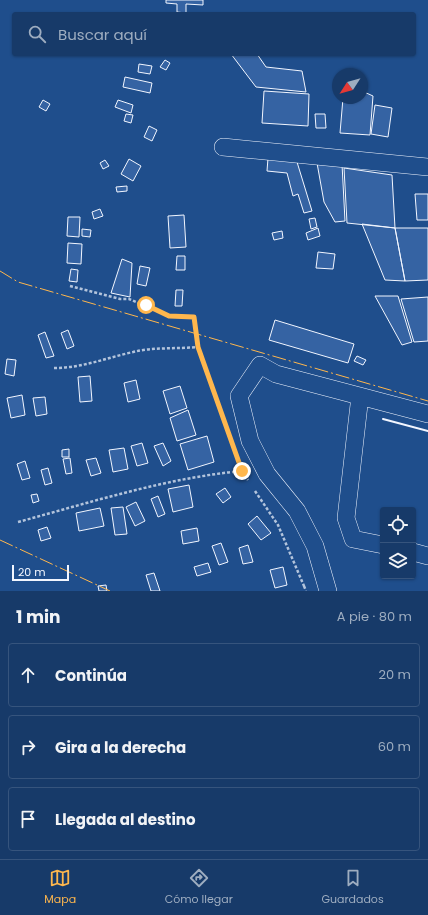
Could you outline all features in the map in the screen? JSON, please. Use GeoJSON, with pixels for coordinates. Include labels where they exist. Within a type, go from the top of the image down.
{"type":"FeatureCollection","features":[{"type":"Feature","properties":{"kind":"street"},"geometry":{"type":"LineString","coordinates":[[223,147],[428,167]]}},
{"type":"Feature","properties":{"kind":"street"},"geometry":{"type":"LineString","coordinates":[[328,591],[315,546],[297,511],[267,474],[250,441],[239,396],[260,365],[276,374],[428,414]]}},
{"type":"Feature","properties":{"kind":"street"},"geometry":{"type":"LineString","coordinates":[[360,396],[346,518],[353,539],[380,544]]}},
{"type":"Feature","properties":{"kind":"street"},"geometry":{"type":"LineString","coordinates":[[416,553],[428,556]]}},
{"type":"Feature","properties":{"kind":"path"},"geometry":{"type":"LineString","coordinates":[[70,286],[120,299],[129,299],[169,316],[194,317],[198,347],[229,434]]}},
{"type":"Feature","properties":{"kind":"path"},"geometry":{"type":"LineString","coordinates":[[54,368],[67,368],[88,364],[135,351],[198,347]]}},
{"type":"Feature","properties":{"kind":"path"},"geometry":{"type":"LineString","coordinates":[[236,456],[242,471],[250,483]]}},
{"type":"Feature","properties":{"kind":"path"},"geometry":{"type":"LineString","coordinates":[[18,522],[111,496],[214,473],[242,471]]}},
{"type":"Feature","properties":{"kind":"path"},"geometry":{"type":"LineString","coordinates":[[254,489],[278,525],[304,586]]}},
{"type":"Feature","properties":{"kind":"building"},"geometry":{"type":"Polygon","coordinates":[[[166,0],[203,0],[203,5],[186,4],[186,12],[177,12],[177,4],[166,3],[166,0]]]}},
{"type":"Feature","properties":{"kind":"building"},"geometry":{"type":"Polygon","coordinates":[[[233,56],[258,56],[266,67],[302,71],[306,92],[256,87],[233,56]]]}},
{"type":"Feature","properties":{"kind":"building"},"geometry":{"type":"Polygon","coordinates":[[[165,60],[170,63],[166,70],[160,67],[165,60]]]}},
{"type":"Feature","properties":{"kind":"building"},"geometry":{"type":"Polygon","coordinates":[[[139,64],[152,66],[150,74],[138,72],[139,64]]]}},
{"type":"Feature","properties":{"kind":"building"},"geometry":{"type":"Polygon","coordinates":[[[125,77],[152,83],[150,93],[123,87],[125,77]]]}},
{"type":"Feature","properties":{"kind":"building"},"geometry":{"type":"Polygon","coordinates":[[[264,91],[309,94],[308,126],[262,123],[264,91]]]}},
{"type":"Feature","properties":{"kind":"building"},"geometry":{"type":"Polygon","coordinates":[[[368,94],[373,96],[370,135],[340,133],[342,104],[368,104],[368,94]]]}},
{"type":"Feature","properties":{"kind":"building"},"geometry":{"type":"Polygon","coordinates":[[[43,100],[50,104],[46,111],[39,107],[43,100]]]}},
{"type":"Feature","properties":{"kind":"building"},"geometry":{"type":"Polygon","coordinates":[[[118,100],[133,105],[131,113],[115,107],[118,100]]]}},
{"type":"Feature","properties":{"kind":"building"},"geometry":{"type":"Polygon","coordinates":[[[375,105],[392,108],[388,137],[371,134],[375,105]]]}},
{"type":"Feature","properties":{"kind":"building"},"geometry":{"type":"Polygon","coordinates":[[[126,114],[133,115],[131,123],[124,121],[126,114]]]}},
{"type":"Feature","properties":{"kind":"building"},"geometry":{"type":"Polygon","coordinates":[[[315,114],[325,114],[326,128],[316,128],[315,114]]]}},
{"type":"Feature","properties":{"kind":"building"},"geometry":{"type":"Polygon","coordinates":[[[149,126],[157,130],[152,141],[144,137],[149,126]]]}},
{"type":"Feature","properties":{"kind":"building"},"geometry":{"type":"Polygon","coordinates":[[[268,158],[297,162],[312,211],[304,213],[298,194],[293,196],[287,173],[267,171],[268,158]]]}},
{"type":"Feature","properties":{"kind":"building"},"geometry":{"type":"Polygon","coordinates":[[[129,159],[141,166],[133,181],[121,174],[129,159]]]}},
{"type":"Feature","properties":{"kind":"building"},"geometry":{"type":"Polygon","coordinates":[[[105,160],[109,166],[103,169],[100,163],[105,160]]]}},
{"type":"Feature","properties":{"kind":"building"},"geometry":{"type":"Polygon","coordinates":[[[317,163],[342,164],[345,221],[335,222],[324,202],[317,163]]]}},
{"type":"Feature","properties":{"kind":"building"},"geometry":{"type":"Polygon","coordinates":[[[344,168],[392,175],[395,228],[347,223],[344,168]]]}},
{"type":"Feature","properties":{"kind":"building"},"geometry":{"type":"Polygon","coordinates":[[[127,186],[127,191],[117,192],[116,187],[127,186]]]}},
{"type":"Feature","properties":{"kind":"building"},"geometry":{"type":"Polygon","coordinates":[[[415,194],[428,194],[428,220],[417,220],[415,194]]]}},
{"type":"Feature","properties":{"kind":"building"},"geometry":{"type":"Polygon","coordinates":[[[100,209],[103,216],[94,219],[92,212],[100,209]]]}},
{"type":"Feature","properties":{"kind":"building"},"geometry":{"type":"Polygon","coordinates":[[[184,215],[186,247],[170,248],[168,216],[184,215]]]}},
{"type":"Feature","properties":{"kind":"building"},"geometry":{"type":"Polygon","coordinates":[[[68,217],[80,217],[79,237],[67,236],[68,217]]]}},
{"type":"Feature","properties":{"kind":"building"},"geometry":{"type":"Polygon","coordinates":[[[315,218],[317,227],[311,229],[309,219],[315,218]]]}},
{"type":"Feature","properties":{"kind":"building"},"geometry":{"type":"Polygon","coordinates":[[[362,224],[395,228],[405,281],[385,280],[362,224]]]}},
{"type":"Feature","properties":{"kind":"building"},"geometry":{"type":"Polygon","coordinates":[[[318,228],[320,236],[308,240],[306,233],[318,228]]]}},
{"type":"Feature","properties":{"kind":"building"},"geometry":{"type":"Polygon","coordinates":[[[395,228],[428,228],[428,280],[405,281],[395,228]]]}},
{"type":"Feature","properties":{"kind":"building"},"geometry":{"type":"Polygon","coordinates":[[[82,229],[91,230],[90,237],[82,236],[82,229]]]}},
{"type":"Feature","properties":{"kind":"building"},"geometry":{"type":"Polygon","coordinates":[[[282,231],[283,238],[274,240],[272,233],[282,231]]]}},
{"type":"Feature","properties":{"kind":"building"},"geometry":{"type":"Polygon","coordinates":[[[68,243],[82,244],[81,264],[67,263],[68,243]]]}},
{"type":"Feature","properties":{"kind":"building"},"geometry":{"type":"Polygon","coordinates":[[[318,252],[335,254],[333,269],[316,268],[318,252]]]}},
{"type":"Feature","properties":{"kind":"building"},"geometry":{"type":"Polygon","coordinates":[[[177,256],[185,256],[185,270],[176,270],[177,256]]]}},
{"type":"Feature","properties":{"kind":"building"},"geometry":{"type":"Polygon","coordinates":[[[122,259],[132,263],[130,297],[111,293],[122,259]]]}},
{"type":"Feature","properties":{"kind":"building"},"geometry":{"type":"Polygon","coordinates":[[[140,266],[150,268],[146,286],[137,284],[140,266]]]}},
{"type":"Feature","properties":{"kind":"building"},"geometry":{"type":"Polygon","coordinates":[[[71,269],[78,270],[77,282],[69,281],[71,269]]]}},
{"type":"Feature","properties":{"kind":"building"},"geometry":{"type":"Polygon","coordinates":[[[176,290],[183,290],[182,306],[175,306],[176,290]]]}},
{"type":"Feature","properties":{"kind":"building"},"geometry":{"type":"Polygon","coordinates":[[[375,296],[398,296],[412,342],[402,345],[375,296]]]}},
{"type":"Feature","properties":{"kind":"building"},"geometry":{"type":"Polygon","coordinates":[[[428,297],[428,341],[414,342],[401,299],[428,297]]]}},
{"type":"Feature","properties":{"kind":"building"},"geometry":{"type":"Polygon","coordinates":[[[275,320],[354,344],[348,363],[269,340],[275,320]]]}},
{"type":"Feature","properties":{"kind":"building"},"geometry":{"type":"Polygon","coordinates":[[[68,330],[74,346],[67,349],[61,333],[68,330]]]}},
{"type":"Feature","properties":{"kind":"building"},"geometry":{"type":"Polygon","coordinates":[[[45,332],[54,356],[46,358],[38,335],[45,332]]]}},
{"type":"Feature","properties":{"kind":"building"},"geometry":{"type":"Polygon","coordinates":[[[357,356],[366,360],[363,365],[354,361],[357,356]]]}},
{"type":"Feature","properties":{"kind":"building"},"geometry":{"type":"Polygon","coordinates":[[[7,359],[16,360],[14,376],[5,374],[7,359]]]}},
{"type":"Feature","properties":{"kind":"building"},"geometry":{"type":"Polygon","coordinates":[[[90,376],[92,401],[80,402],[78,377],[90,376]]]}},
{"type":"Feature","properties":{"kind":"building"},"geometry":{"type":"Polygon","coordinates":[[[136,380],[140,399],[128,402],[124,383],[136,380]]]}},
{"type":"Feature","properties":{"kind":"building"},"geometry":{"type":"Polygon","coordinates":[[[180,386],[187,408],[170,414],[163,391],[180,386]]]}},
{"type":"Feature","properties":{"kind":"building"},"geometry":{"type":"Polygon","coordinates":[[[22,395],[25,415],[11,418],[7,398],[22,395]]]}},
{"type":"Feature","properties":{"kind":"building"},"geometry":{"type":"Polygon","coordinates":[[[45,397],[47,414],[36,416],[33,398],[45,397]]]}},
{"type":"Feature","properties":{"kind":"building"},"geometry":{"type":"Polygon","coordinates":[[[188,410],[196,435],[177,441],[170,418],[188,410]]]}},
{"type":"Feature","properties":{"kind":"building"},"geometry":{"type":"Polygon","coordinates":[[[207,436],[214,462],[188,470],[180,444],[207,436]]]}},
{"type":"Feature","properties":{"kind":"building"},"geometry":{"type":"Polygon","coordinates":[[[142,443],[148,463],[137,466],[131,446],[142,443]]]}},
{"type":"Feature","properties":{"kind":"building"},"geometry":{"type":"Polygon","coordinates":[[[163,443],[171,461],[163,466],[154,446],[163,443]]]}},
{"type":"Feature","properties":{"kind":"building"},"geometry":{"type":"Polygon","coordinates":[[[124,448],[128,469],[113,472],[109,450],[124,448]]]}},
{"type":"Feature","properties":{"kind":"building"},"geometry":{"type":"Polygon","coordinates":[[[69,449],[69,457],[62,457],[62,450],[69,449]]]}},
{"type":"Feature","properties":{"kind":"building"},"geometry":{"type":"Polygon","coordinates":[[[70,458],[72,473],[66,474],[63,459],[70,458]]]}},
{"type":"Feature","properties":{"kind":"building"},"geometry":{"type":"Polygon","coordinates":[[[96,458],[101,473],[91,476],[86,460],[96,458]]]}},
{"type":"Feature","properties":{"kind":"building"},"geometry":{"type":"Polygon","coordinates":[[[25,461],[30,478],[22,480],[17,464],[25,461]]]}},
{"type":"Feature","properties":{"kind":"building"},"geometry":{"type":"Polygon","coordinates":[[[48,468],[52,483],[45,485],[41,470],[48,468]]]}},
{"type":"Feature","properties":{"kind":"building"},"geometry":{"type":"Polygon","coordinates":[[[189,485],[193,507],[173,512],[168,489],[189,485]]]}},
{"type":"Feature","properties":{"kind":"building"},"geometry":{"type":"Polygon","coordinates":[[[225,488],[231,497],[223,503],[216,494],[225,488]]]}},
{"type":"Feature","properties":{"kind":"building"},"geometry":{"type":"Polygon","coordinates":[[[37,494],[39,501],[33,503],[31,495],[37,494]]]}},
{"type":"Feature","properties":{"kind":"building"},"geometry":{"type":"Polygon","coordinates":[[[158,496],[165,514],[158,517],[151,499],[158,496]]]}},
{"type":"Feature","properties":{"kind":"building"},"geometry":{"type":"Polygon","coordinates":[[[136,502],[145,521],[135,526],[126,507],[136,502]]]}},
{"type":"Feature","properties":{"kind":"building"},"geometry":{"type":"Polygon","coordinates":[[[123,507],[127,534],[115,535],[111,508],[123,507]]]}},
{"type":"Feature","properties":{"kind":"building"},"geometry":{"type":"Polygon","coordinates":[[[100,508],[104,526],[79,531],[76,513],[100,508]]]}},
{"type":"Feature","properties":{"kind":"building"},"geometry":{"type":"Polygon","coordinates":[[[257,516],[271,533],[261,540],[248,524],[257,516]]]}},
{"type":"Feature","properties":{"kind":"building"},"geometry":{"type":"Polygon","coordinates":[[[47,527],[51,538],[41,541],[38,530],[47,527]]]}},
{"type":"Feature","properties":{"kind":"building"},"geometry":{"type":"Polygon","coordinates":[[[197,528],[199,541],[183,544],[181,531],[197,528]]]}},
{"type":"Feature","properties":{"kind":"building"},"geometry":{"type":"Polygon","coordinates":[[[221,543],[228,562],[219,565],[212,546],[221,543]]]}},
{"type":"Feature","properties":{"kind":"building"},"geometry":{"type":"Polygon","coordinates":[[[248,545],[253,562],[243,564],[239,548],[248,545]]]}},
{"type":"Feature","properties":{"kind":"building"},"geometry":{"type":"Polygon","coordinates":[[[208,563],[211,572],[197,576],[194,567],[208,563]]]}},
{"type":"Feature","properties":{"kind":"building"},"geometry":{"type":"Polygon","coordinates":[[[283,567],[287,585],[275,588],[270,570],[283,567]]]}},
{"type":"Feature","properties":{"kind":"building"},"geometry":{"type":"Polygon","coordinates":[[[154,573],[160,591],[151,591],[146,575],[154,573]]]}},
{"type":"Feature","properties":{"kind":"building"},"geometry":{"type":"Polygon","coordinates":[[[106,585],[107,591],[99,591],[98,586],[106,585]]]}},
{"type":"Feature","properties":{"kind":"wall"},"geometry":{"type":"LineString","coordinates":[[383,419],[428,431]]}},
{"type":"Feature","properties":{"kind":"power"},"geometry":{"type":"LineString","coordinates":[[0,271],[18,282],[428,401]]}},
{"type":"Feature","properties":{"kind":"power"},"geometry":{"type":"LineString","coordinates":[[0,540],[110,591]]}},
{"type":"Feature","properties":{"kind":"route"},"geometry":{"type":"LineString","coordinates":[[146,305],[169,316],[194,317],[198,347],[242,471]]}}]}
